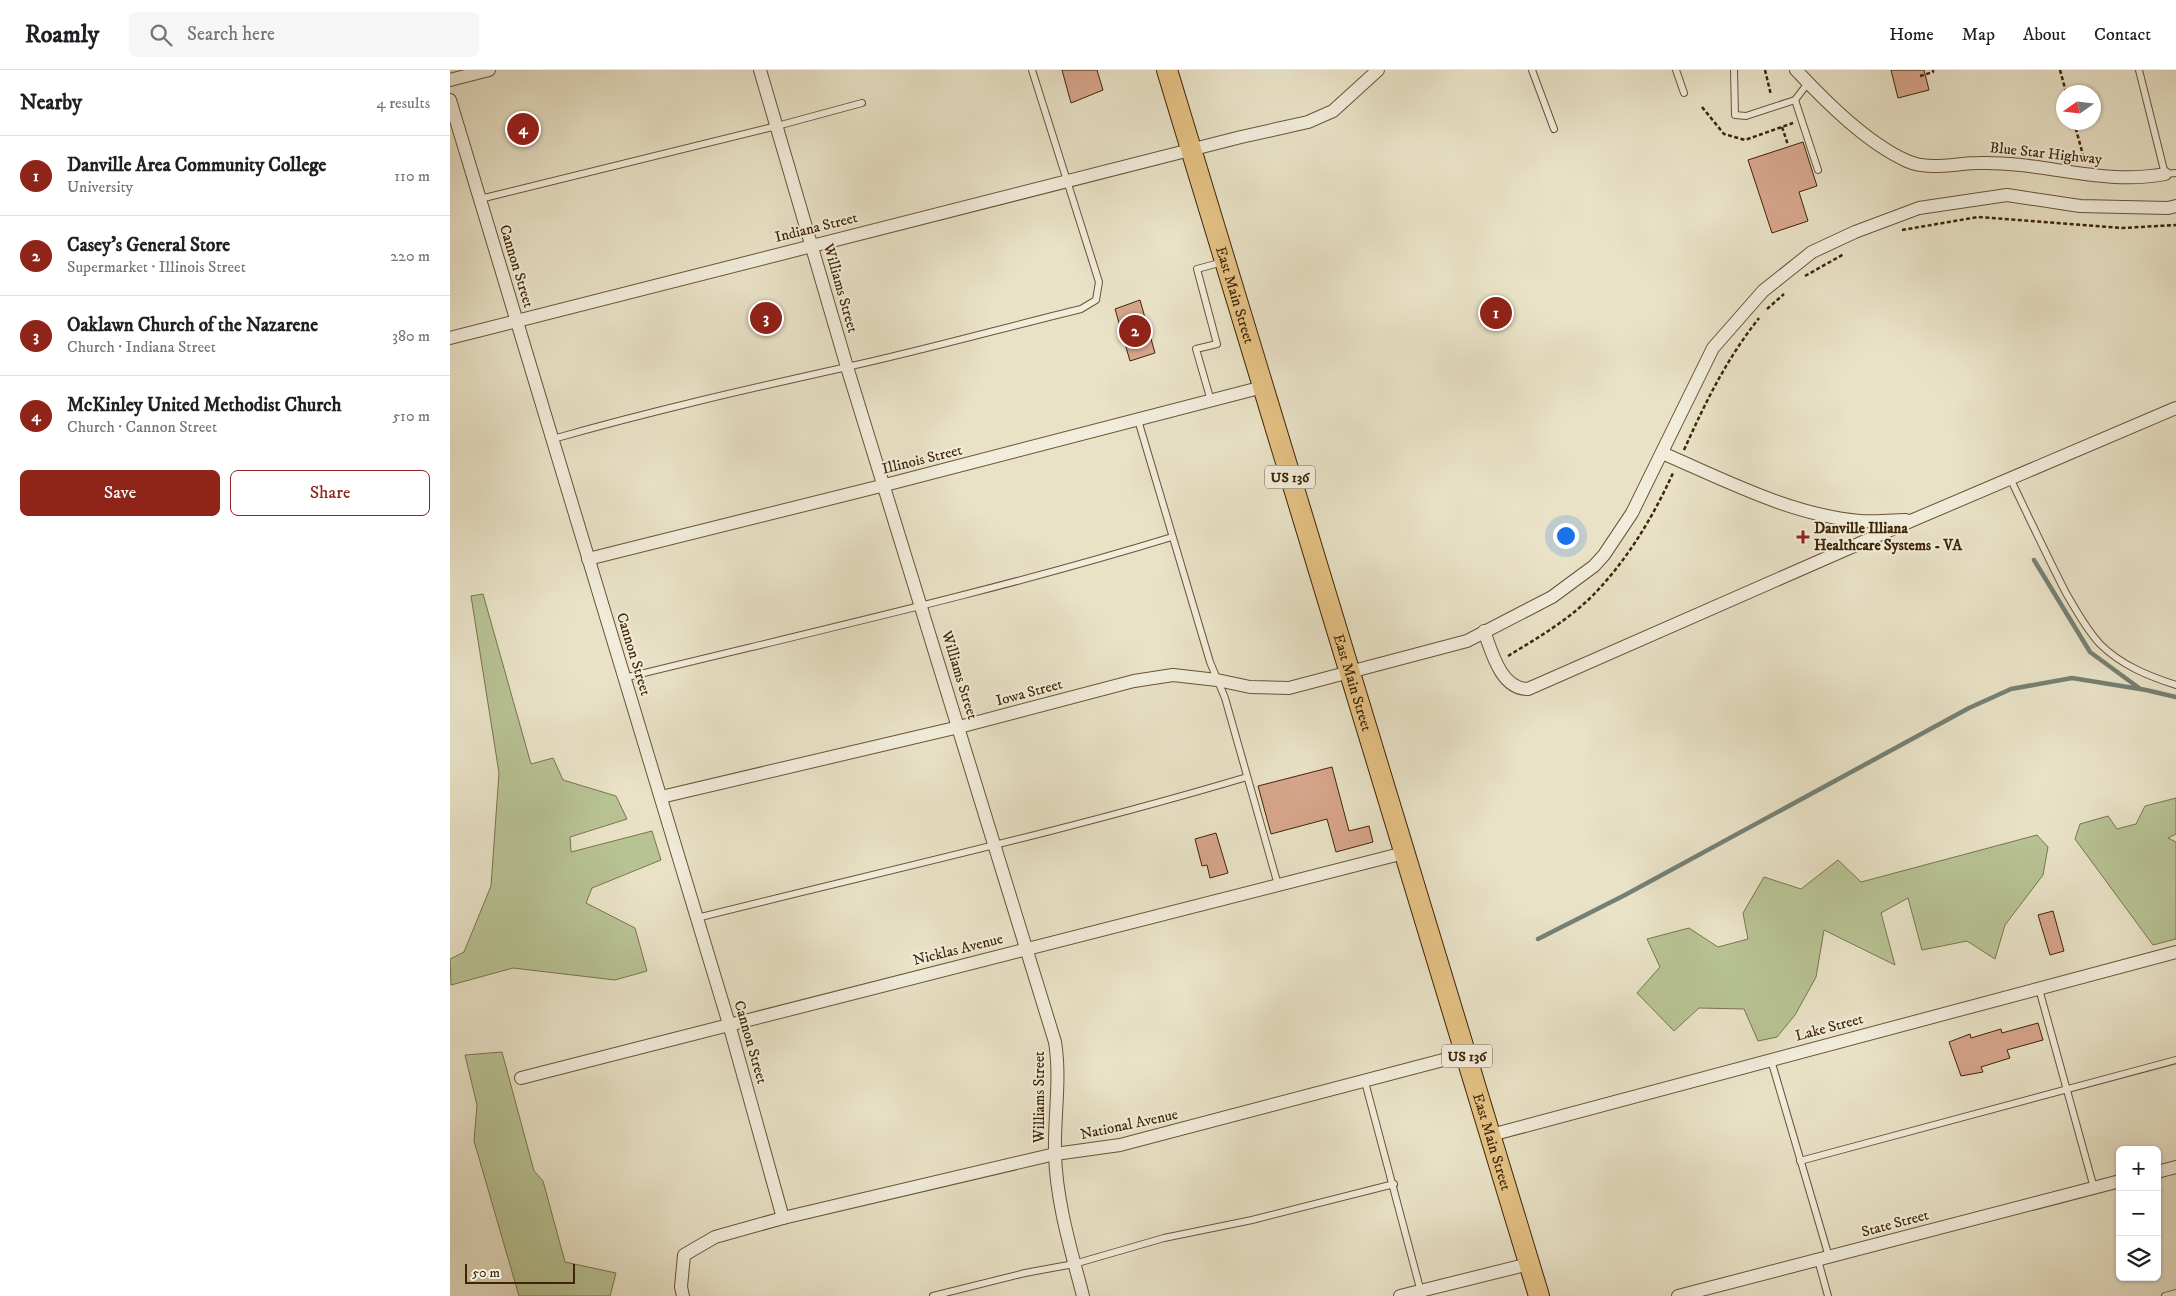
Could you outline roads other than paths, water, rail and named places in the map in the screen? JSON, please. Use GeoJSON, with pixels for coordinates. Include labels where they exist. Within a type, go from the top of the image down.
{"type":"FeatureCollection","features":[{"type":"Feature","properties":{"kind":"main road","name":"East Main Street"},"geometry":{"type":"LineString","coordinates":[[1167,70],[1539,1296]]}},
{"type":"Feature","properties":{"kind":"street"},"geometry":{"type":"LineString","coordinates":[[450,80],[489,70]]}},
{"type":"Feature","properties":{"kind":"street","name":"Williams Street"},"geometry":{"type":"LineString","coordinates":[[760,70],[847,367],[922,604],[1055,1042],[1058,1063],[1055,1154],[1064,1224],[1083,1296]]}},
{"type":"Feature","properties":{"kind":"street"},"geometry":{"type":"LineString","coordinates":[[1191,150],[1308,122],[1333,111],[1378,70]]}},
{"type":"Feature","properties":{"kind":"street","name":"Blue Star Highway"},"geometry":{"type":"LineString","coordinates":[[1796,70],[1867,136],[1908,162],[1936,166],[1981,163],[2022,165],[2091,175],[2134,176],[2171,174]]}},
{"type":"Feature","properties":{"kind":"street","name":"Cannon Street"},"geometry":{"type":"LineString","coordinates":[[450,100],[730,1024],[783,1218]]}},
{"type":"Feature","properties":{"kind":"street","name":"Indiana Street"},"geometry":{"type":"LineString","coordinates":[[450,338],[1191,150]]}},
{"type":"Feature","properties":{"kind":"street","name":"Iowa Street"},"geometry":{"type":"LineString","coordinates":[[661,797],[958,727],[1134,681],[1173,675],[1217,680],[1250,687],[1289,688],[1467,641],[1552,598],[1594,566],[1604,555],[1632,513],[1713,348],[1763,291],[1812,252],[1919,208],[2007,195],[2080,206],[2168,208],[2176,206]]}},
{"type":"Feature","properties":{"kind":"street","name":"Illinois Street"},"geometry":{"type":"LineString","coordinates":[[588,559],[1263,387]]}},
{"type":"Feature","properties":{"kind":"street"},"geometry":{"type":"LineString","coordinates":[[1484,631],[1496,663],[1509,683],[1518,690],[1528,690],[1913,520],[2011,480],[2176,408]]}},
{"type":"Feature","properties":{"kind":"street"},"geometry":{"type":"LineString","coordinates":[[1662,453],[1733,484],[1807,511],[1860,521],[1913,520]]}},
{"type":"Feature","properties":{"kind":"street","name":"Nicklas Avenue"},"geometry":{"type":"LineString","coordinates":[[520,1078],[1404,853]]}},
{"type":"Feature","properties":{"kind":"street","name":"Lake Street"},"geometry":{"type":"LineString","coordinates":[[1491,1135],[2176,952]]}},
{"type":"Feature","properties":{"kind":"street","name":"National Avenue"},"geometry":{"type":"LineString","coordinates":[[683,1296],[681,1287],[684,1255],[715,1237],[783,1218],[1055,1154],[1120,1145],[1466,1054]]}},
{"type":"Feature","properties":{"kind":"street"},"geometry":{"type":"LineString","coordinates":[[2161,1171],[2176,1167]]}},
{"type":"Feature","properties":{"kind":"street","name":"State Street"},"geometry":{"type":"LineString","coordinates":[[1678,1296],[2116,1182]]}},
{"type":"Feature","properties":{"kind":"street"},"geometry":{"type":"LineString","coordinates":[[1400,1296],[1421,1294],[1529,1264]]}},
{"type":"Feature","properties":{"kind":"lane"},"geometry":{"type":"LineString","coordinates":[[554,439],[623,419],[768,383],[847,367],[1081,308],[1096,300],[1099,282],[1032,70]]}},
{"type":"Feature","properties":{"kind":"lane"},"geometry":{"type":"LineString","coordinates":[[1532,70],[1554,129]]}},
{"type":"Feature","properties":{"kind":"lane"},"geometry":{"type":"LineString","coordinates":[[1676,70],[1684,93]]}},
{"type":"Feature","properties":{"kind":"lane"},"geometry":{"type":"LineString","coordinates":[[1734,70],[1735,115],[1746,116],[1795,100],[1808,83]]}},
{"type":"Feature","properties":{"kind":"lane"},"geometry":{"type":"LineString","coordinates":[[2139,70],[2171,174]]}},
{"type":"Feature","properties":{"kind":"lane"},"geometry":{"type":"LineString","coordinates":[[1795,100],[1818,170]]}},
{"type":"Feature","properties":{"kind":"lane"},"geometry":{"type":"LineString","coordinates":[[480,199],[777,126],[862,103]]}},
{"type":"Feature","properties":{"kind":"lane"},"geometry":{"type":"LineString","coordinates":[[1211,401],[1196,349],[1217,344],[1197,269],[1225,261]]}},
{"type":"Feature","properties":{"kind":"lane"},"geometry":{"type":"LineString","coordinates":[[1138,420],[1172,537],[1217,680],[1225,698],[1278,885]]}},
{"type":"Feature","properties":{"kind":"lane"},"geometry":{"type":"LineString","coordinates":[[2011,480],[2080,618],[2099,643],[2125,664],[2157,679],[2176,685]]}},
{"type":"Feature","properties":{"kind":"lane"},"geometry":{"type":"LineString","coordinates":[[624,678],[848,624],[1090,562],[1172,537]]}},
{"type":"Feature","properties":{"kind":"lane"},"geometry":{"type":"LineString","coordinates":[[697,918],[995,846],[1247,777]]}},
{"type":"Feature","properties":{"kind":"lane"},"geometry":{"type":"LineString","coordinates":[[2039,989],[2094,1188]]}},
{"type":"Feature","properties":{"kind":"lane"},"geometry":{"type":"LineString","coordinates":[[1771,1060],[1800,1160],[1824,1259],[1828,1296]]}},
{"type":"Feature","properties":{"kind":"lane"},"geometry":{"type":"LineString","coordinates":[[1800,1160],[2176,1060]]}},
{"type":"Feature","properties":{"kind":"lane"},"geometry":{"type":"LineString","coordinates":[[1365,1082],[1394,1184],[1421,1294]]}},
{"type":"Feature","properties":{"kind":"lane"},"geometry":{"type":"LineString","coordinates":[[933,1296],[1025,1273],[1074,1264],[1164,1238],[1252,1220],[1394,1184]]}},
{"type":"Feature","properties":{"kind":"lane"},"geometry":{"type":"LineString","coordinates":[[2165,1296],[2176,1293]]}},
{"type":"Feature","properties":{"kind":"waterway"},"geometry":{"type":"LineString","coordinates":[[2034,560],[2090,652],[2139,688]]}},
{"type":"Feature","properties":{"kind":"waterway"},"geometry":{"type":"LineString","coordinates":[[1538,939],[1625,895],[1969,708],[2011,689],[2072,678],[2176,697]]}},
{"type":"Feature","properties":{"kind":"place","name":"McKinley United Methodist Church"},"geometry":{"type":"Point","coordinates":[523,129]}},
{"type":"Feature","properties":{"kind":"place","name":"Danville Area Community College"},"geometry":{"type":"Point","coordinates":[1496,313]}},
{"type":"Feature","properties":{"kind":"place","name":"Oaklawn Church of the Nazarene"},"geometry":{"type":"Point","coordinates":[766,318]}},
{"type":"Feature","properties":{"kind":"place","name":"Casey's General Store"},"geometry":{"type":"Point","coordinates":[1135,331]}},
{"type":"Feature","properties":{"kind":"place","name":"Danville Illiana Healthcare Systems - VA"},"geometry":{"type":"Point","coordinates":[1803,537]}}]}
